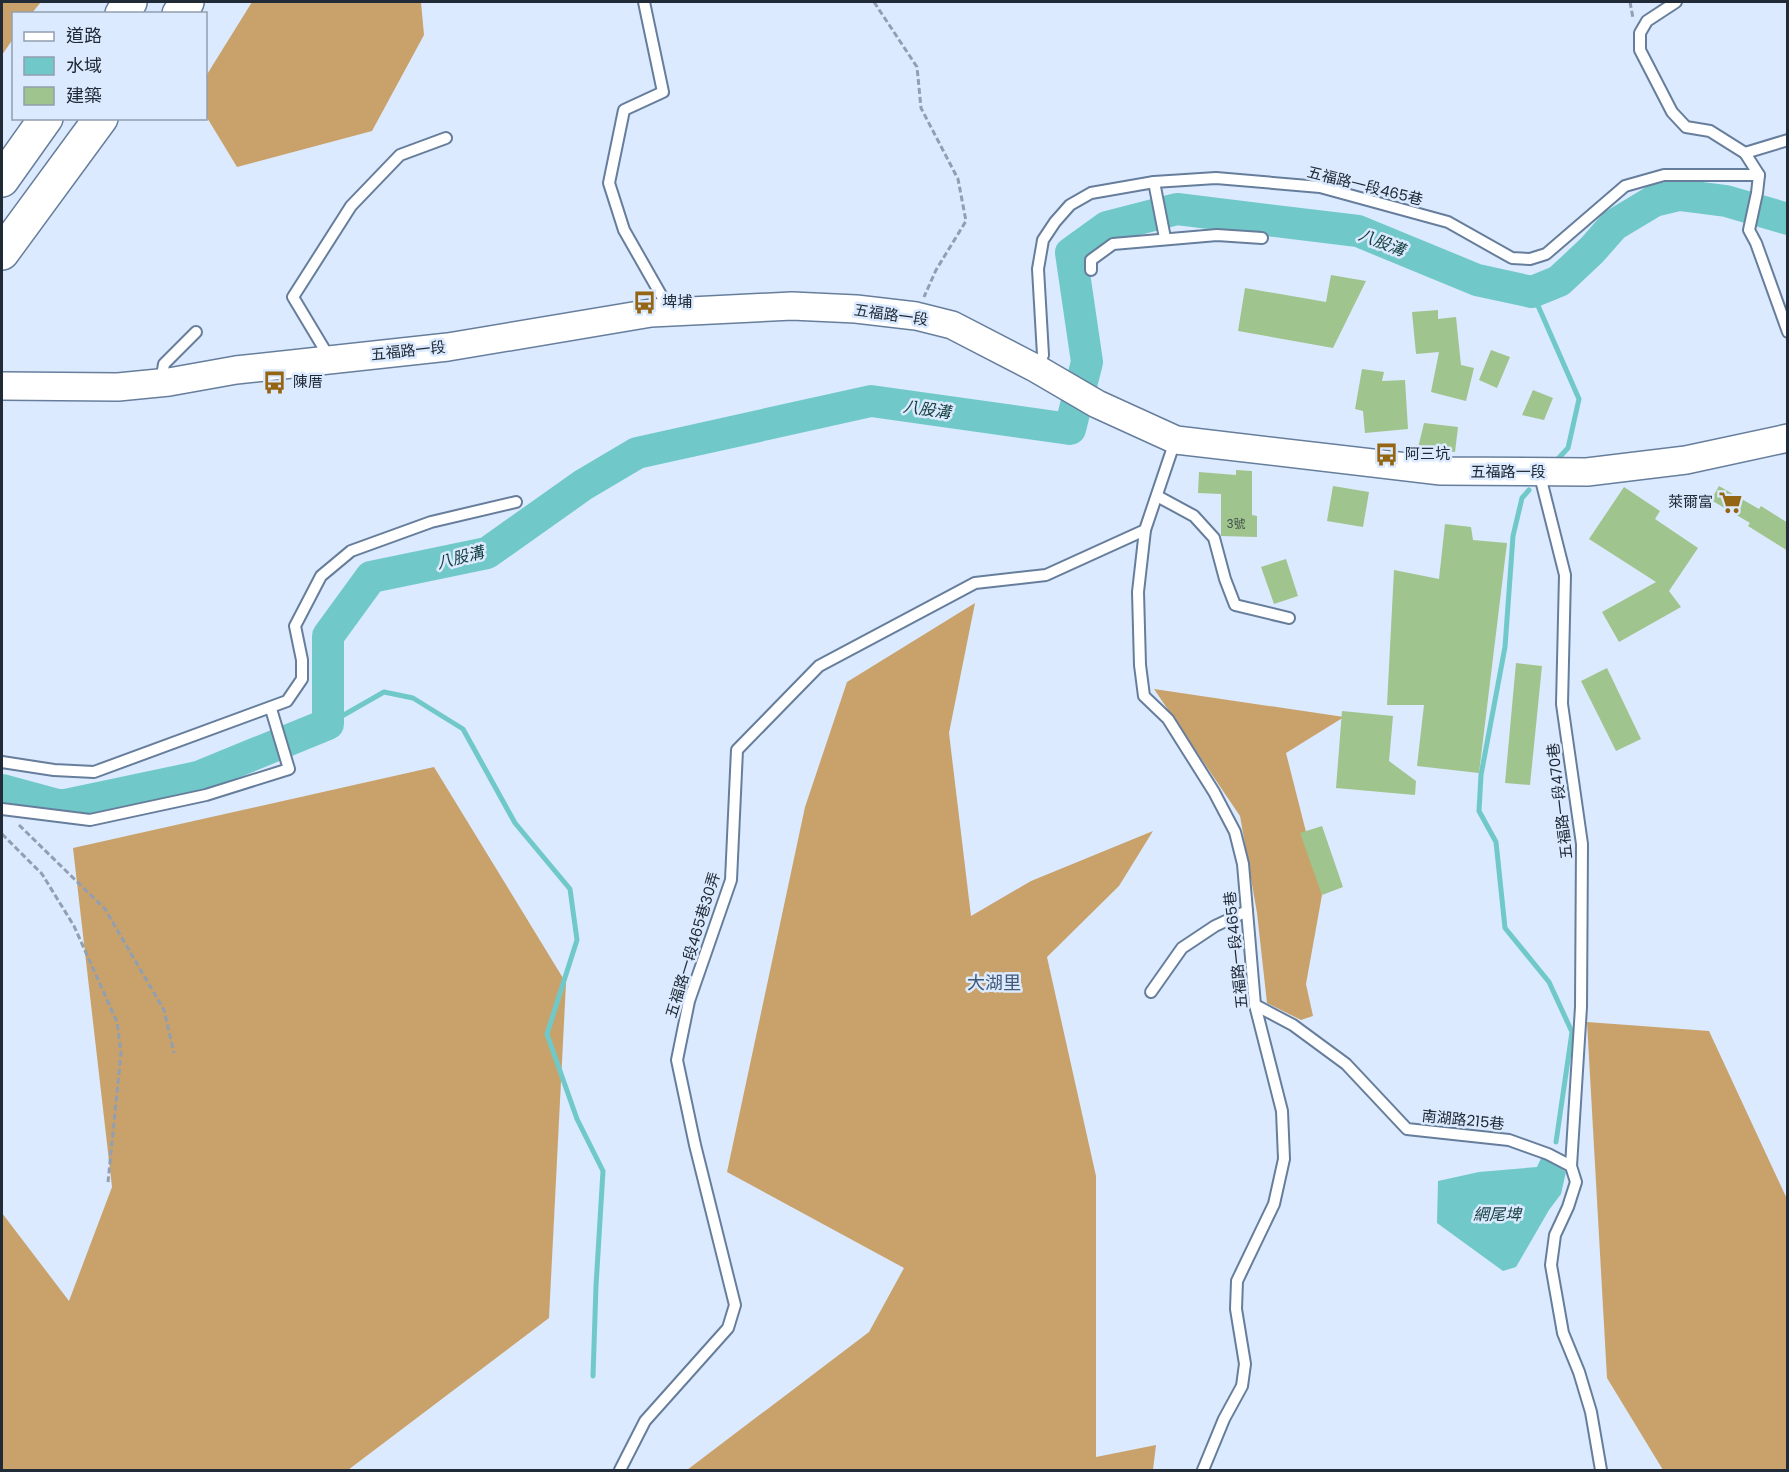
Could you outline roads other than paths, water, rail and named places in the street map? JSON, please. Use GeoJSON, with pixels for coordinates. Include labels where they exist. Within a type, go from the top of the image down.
{"type":"FeatureCollection","features":[{"type":"Feature","properties":{"kind":"highway"},"geometry":{"type":"LineString","coordinates":[[2,180],[45,120]]}},
{"type":"Feature","properties":{"kind":"highway"},"geometry":{"type":"LineString","coordinates":[[2,253],[100,120]]}},
{"type":"Feature","properties":{"kind":"main road","name":"五福路一段"},"geometry":{"type":"LineString","coordinates":[[2,386],[118,387],[161,383],[236,370],[448,347],[651,313],[792,306],[916,315],[952,325],[1037,369],[1097,404],[1176,440],[1442,471],[1587,472],[1686,460],[1788,438]]}},
{"type":"Feature","properties":{"kind":"lane"},"geometry":{"type":"LineString","coordinates":[[644,2],[663,92],[624,110],[609,183],[624,230],[670,312]]}},
{"type":"Feature","properties":{"kind":"lane"},"geometry":{"type":"LineString","coordinates":[[1676,2],[1647,21],[1640,33],[1640,50],[1672,112],[1686,127],[1710,130],[1745,153],[1759,175],[1749,230],[1756,243],[1788,332]]}},
{"type":"Feature","properties":{"kind":"lane"},"geometry":{"type":"LineString","coordinates":[[331,360],[293,297],[351,206],[400,155],[446,138]]}},
{"type":"Feature","properties":{"kind":"lane"},"geometry":{"type":"LineString","coordinates":[[1745,153],[1788,140]]}},
{"type":"Feature","properties":{"kind":"lane","name":"五福路一段465巷"},"geometry":{"type":"LineString","coordinates":[[1037,369],[1043,355],[1038,269],[1043,240],[1070,205],[1091,193],[1154,183],[1216,178],[1320,187],[1448,222],[1512,258],[1530,260],[1546,254],[1625,186],[1664,175],[1759,175]]}},
{"type":"Feature","properties":{"kind":"lane"},"geometry":{"type":"LineString","coordinates":[[1154,183],[1165,238]]}},
{"type":"Feature","properties":{"kind":"lane"},"geometry":{"type":"LineString","coordinates":[[1091,270],[1091,260],[1113,244],[1165,238],[1217,236],[1262,238]]}},
{"type":"Feature","properties":{"kind":"lane"},"geometry":{"type":"LineString","coordinates":[[161,383],[164,364],[196,332]]}},
{"type":"Feature","properties":{"kind":"lane","name":"五福路一段465巷"},"geometry":{"type":"LineString","coordinates":[[1176,440],[1145,530],[1138,592],[1140,665],[1144,696],[1168,719],[1214,792],[1235,832],[1243,864],[1256,1005],[1282,1111],[1284,1159],[1274,1204],[1237,1281],[1236,1309],[1245,1364],[1242,1386],[1224,1419],[1203,1470]]}},
{"type":"Feature","properties":{"kind":"lane","name":"五福路一段470巷"},"geometry":{"type":"LineString","coordinates":[[1539,472],[1565,575],[1562,704],[1582,844],[1581,1007],[1571,1166]]}},
{"type":"Feature","properties":{"kind":"lane"},"geometry":{"type":"LineString","coordinates":[[1157,496],[1194,516],[1214,538],[1235,605],[1289,618]]}},
{"type":"Feature","properties":{"kind":"lane"},"geometry":{"type":"LineString","coordinates":[[2,762],[54,770],[94,772],[287,701],[302,679],[302,660],[295,626],[321,576],[351,551],[431,522],[516,502]]}},
{"type":"Feature","properties":{"kind":"lane","name":"五福路一段465巷30弄"},"geometry":{"type":"LineString","coordinates":[[620,1470],[645,1421],[728,1328],[735,1305],[695,1145],[677,1060],[689,1001],[731,880],[737,750],[819,666],[975,584],[1046,574],[1145,530]]}},
{"type":"Feature","properties":{"kind":"lane"},"geometry":{"type":"LineString","coordinates":[[2,809],[90,820],[206,795],[289,769],[270,708]]}},
{"type":"Feature","properties":{"kind":"lane"},"geometry":{"type":"LineString","coordinates":[[1151,992],[1182,948],[1215,926],[1247,911]]}},
{"type":"Feature","properties":{"kind":"lane","name":"南湖路215巷"},"geometry":{"type":"LineString","coordinates":[[1256,1005],[1293,1025],[1346,1064],[1407,1129],[1509,1140],[1548,1154],[1571,1166]]}},
{"type":"Feature","properties":{"kind":"lane"},"geometry":{"type":"LineString","coordinates":[[1571,1166],[1576,1182],[1555,1235],[1551,1265],[1563,1333],[1579,1372],[1591,1412],[1601,1470]]}},
{"type":"Feature","properties":{"kind":"water","name":"網尾埤"},"geometry":{"type":"Polygon","coordinates":[[[1543,1154],[1566,1172],[1561,1194],[1549,1210],[1516,1267],[1503,1271],[1437,1223],[1438,1181],[1479,1172],[1537,1167],[1543,1154]]]}},
{"type":"Feature","properties":{"kind":"waterway","name":"八股溝"},"geometry":{"type":"LineString","coordinates":[[2,790],[61,806],[198,777],[328,724],[328,636],[371,577],[487,553],[583,485],[637,453],[871,401],[1070,429],[1087,362],[1071,253],[1107,227],[1177,209],[1358,231],[1477,280],[1532,292],[1559,281],[1592,250],[1614,225],[1654,201],[1679,195],[1726,201],[1788,219]]}},
{"type":"Feature","properties":{"kind":"waterway"},"geometry":{"type":"LineString","coordinates":[[1532,292],[1579,399],[1568,448],[1555,462]]}},
{"type":"Feature","properties":{"kind":"waterway"},"geometry":{"type":"LineString","coordinates":[[1529,490],[1522,498],[1513,536],[1505,647],[1481,775],[1479,811],[1496,842],[1505,928],[1549,982],[1572,1032],[1556,1142]]}},
{"type":"Feature","properties":{"kind":"waterway"},"geometry":{"type":"LineString","coordinates":[[328,724],[384,692],[413,698],[463,729],[515,823],[570,889],[577,940],[547,1034],[577,1119],[603,1171],[593,1376]]}},
{"type":"Feature","properties":{"kind":"place","name":"埤埔"},"geometry":{"type":"Point","coordinates":[644,302]}},
{"type":"Feature","properties":{"kind":"place","name":"陳厝"},"geometry":{"type":"Point","coordinates":[275,382]}},
{"type":"Feature","properties":{"kind":"place","name":"阿三坑"},"geometry":{"type":"Point","coordinates":[1387,454]}},
{"type":"Feature","properties":{"kind":"place","name":"萊爾富"},"geometry":{"type":"Point","coordinates":[1731,502]}},
{"type":"Feature","properties":{"kind":"district","name":"大湖里"},"geometry":{"type":"Point","coordinates":[994,983]}}]}
